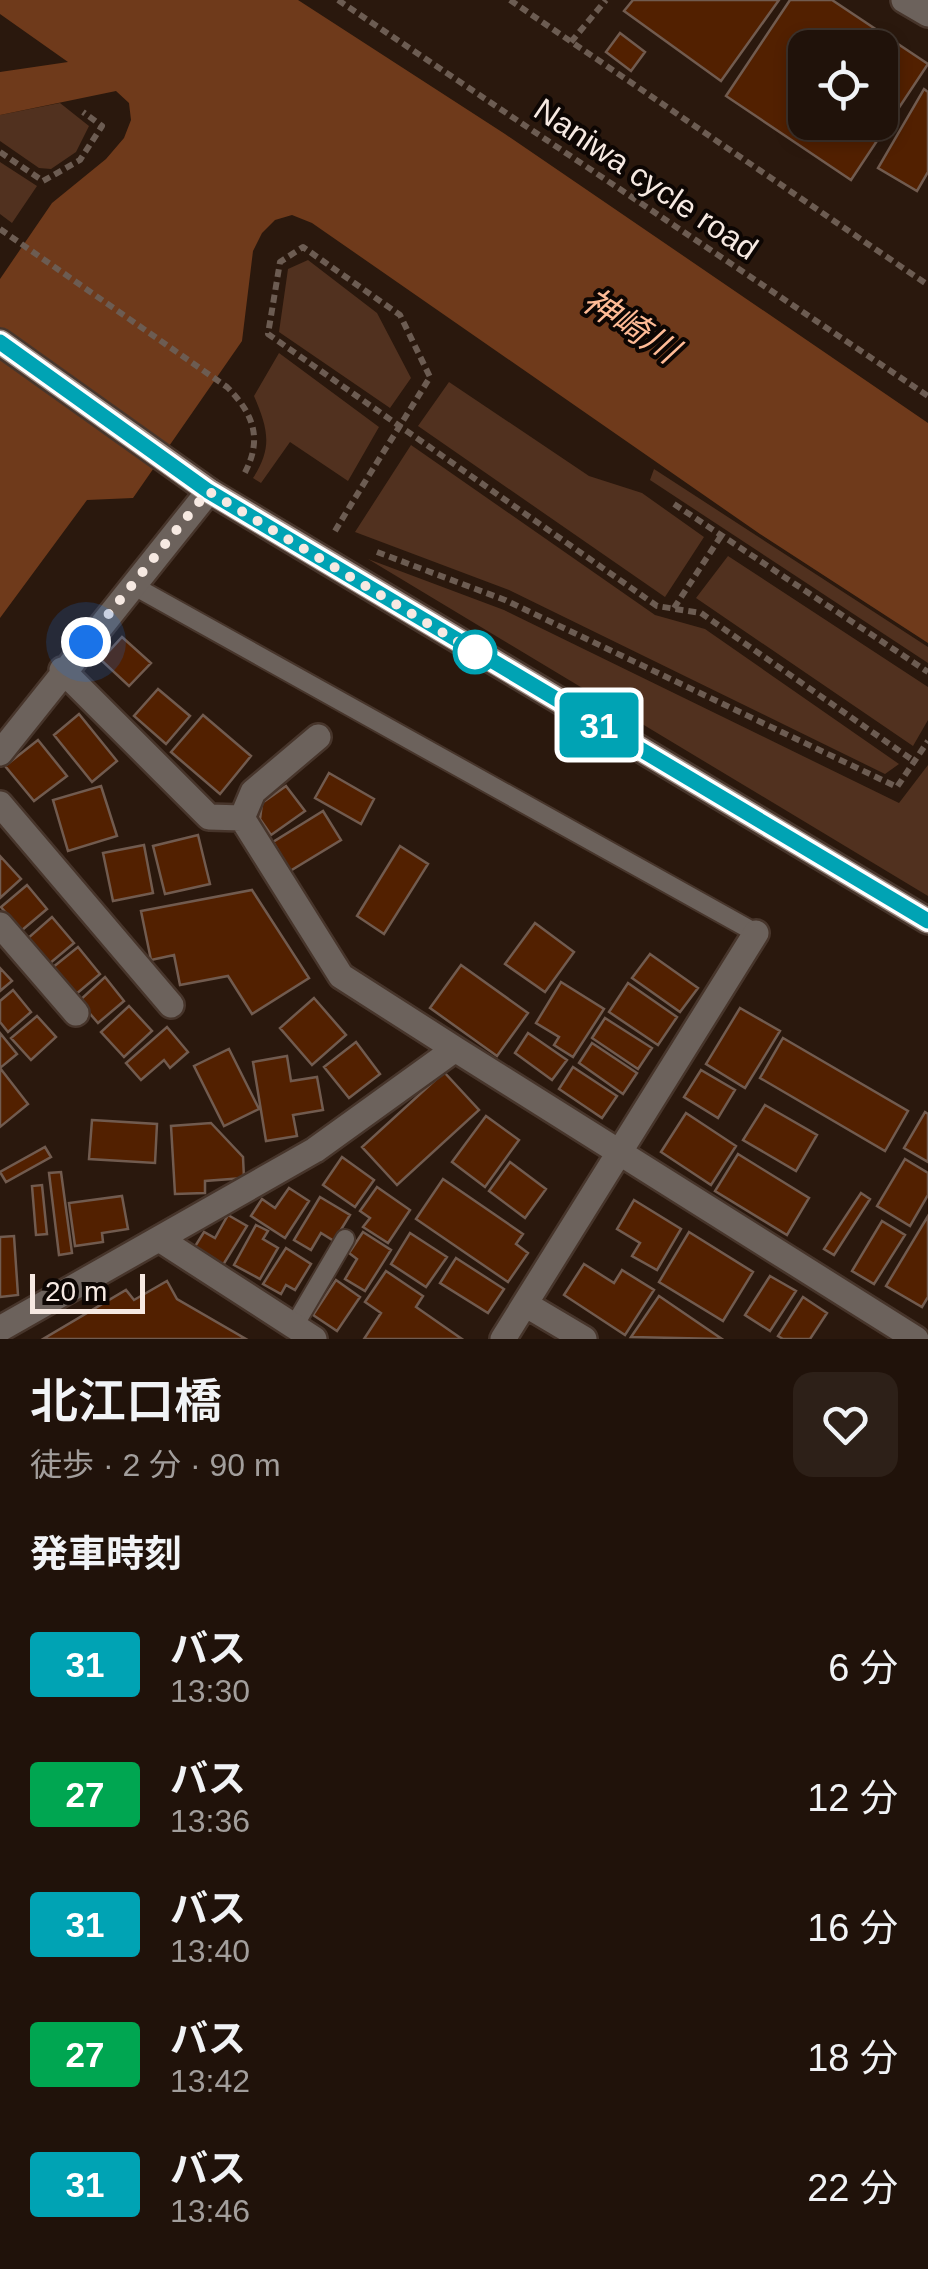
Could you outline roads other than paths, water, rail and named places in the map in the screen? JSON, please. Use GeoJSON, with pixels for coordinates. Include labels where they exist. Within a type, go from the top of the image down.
{"type":"FeatureCollection","features":[{"type":"Feature","properties":{"kind":"street"},"geometry":{"type":"LineString","coordinates":[[904,0],[928,14]]}},
{"type":"Feature","properties":{"kind":"street"},"geometry":{"type":"LineString","coordinates":[[0,342],[208,491],[928,922]]}},
{"type":"Feature","properties":{"kind":"street"},"geometry":{"type":"LineString","coordinates":[[0,753],[62,670],[208,491]]}},
{"type":"Feature","properties":{"kind":"street"},"geometry":{"type":"LineString","coordinates":[[62,670],[209,816],[242,818]]}},
{"type":"Feature","properties":{"kind":"street"},"geometry":{"type":"LineString","coordinates":[[242,818],[253,792],[318,737]]}},
{"type":"Feature","properties":{"kind":"street"},"geometry":{"type":"LineString","coordinates":[[0,804],[171,1005]]}},
{"type":"Feature","properties":{"kind":"street"},"geometry":{"type":"LineString","coordinates":[[242,818],[341,976],[916,1339]]}},
{"type":"Feature","properties":{"kind":"street"},"geometry":{"type":"LineString","coordinates":[[0,925],[76,1013]]}},
{"type":"Feature","properties":{"kind":"street"},"geometry":{"type":"LineString","coordinates":[[503,1339],[756,933]]}},
{"type":"Feature","properties":{"kind":"street"},"geometry":{"type":"LineString","coordinates":[[0,1329],[315,1150],[455,1049]]}},
{"type":"Feature","properties":{"kind":"street"},"geometry":{"type":"LineString","coordinates":[[161,1240],[304,1332]]}},
{"type":"Feature","properties":{"kind":"street"},"geometry":{"type":"LineString","coordinates":[[525,1304],[584,1339]]}},
{"type":"Feature","properties":{"kind":"lane"},"geometry":{"type":"LineString","coordinates":[[134,586],[756,933]]}},
{"type":"Feature","properties":{"kind":"lane"},"geometry":{"type":"LineString","coordinates":[[304,1332],[345,1239]]}},
{"type":"Feature","properties":{"kind":"water","name":"神崎川"},"geometry":{"type":"Polygon","coordinates":[[[0,0],[298,0],[505,134],[928,423],[928,643],[760,534],[312,223],[292,215],[275,220],[262,233],[253,251],[242,341],[133,498],[87,500],[0,618],[0,279],[52,203],[106,159],[124,138],[131,120],[129,103],[116,91],[0,115],[0,72],[68,62],[0,14],[0,0]]]}}]}
